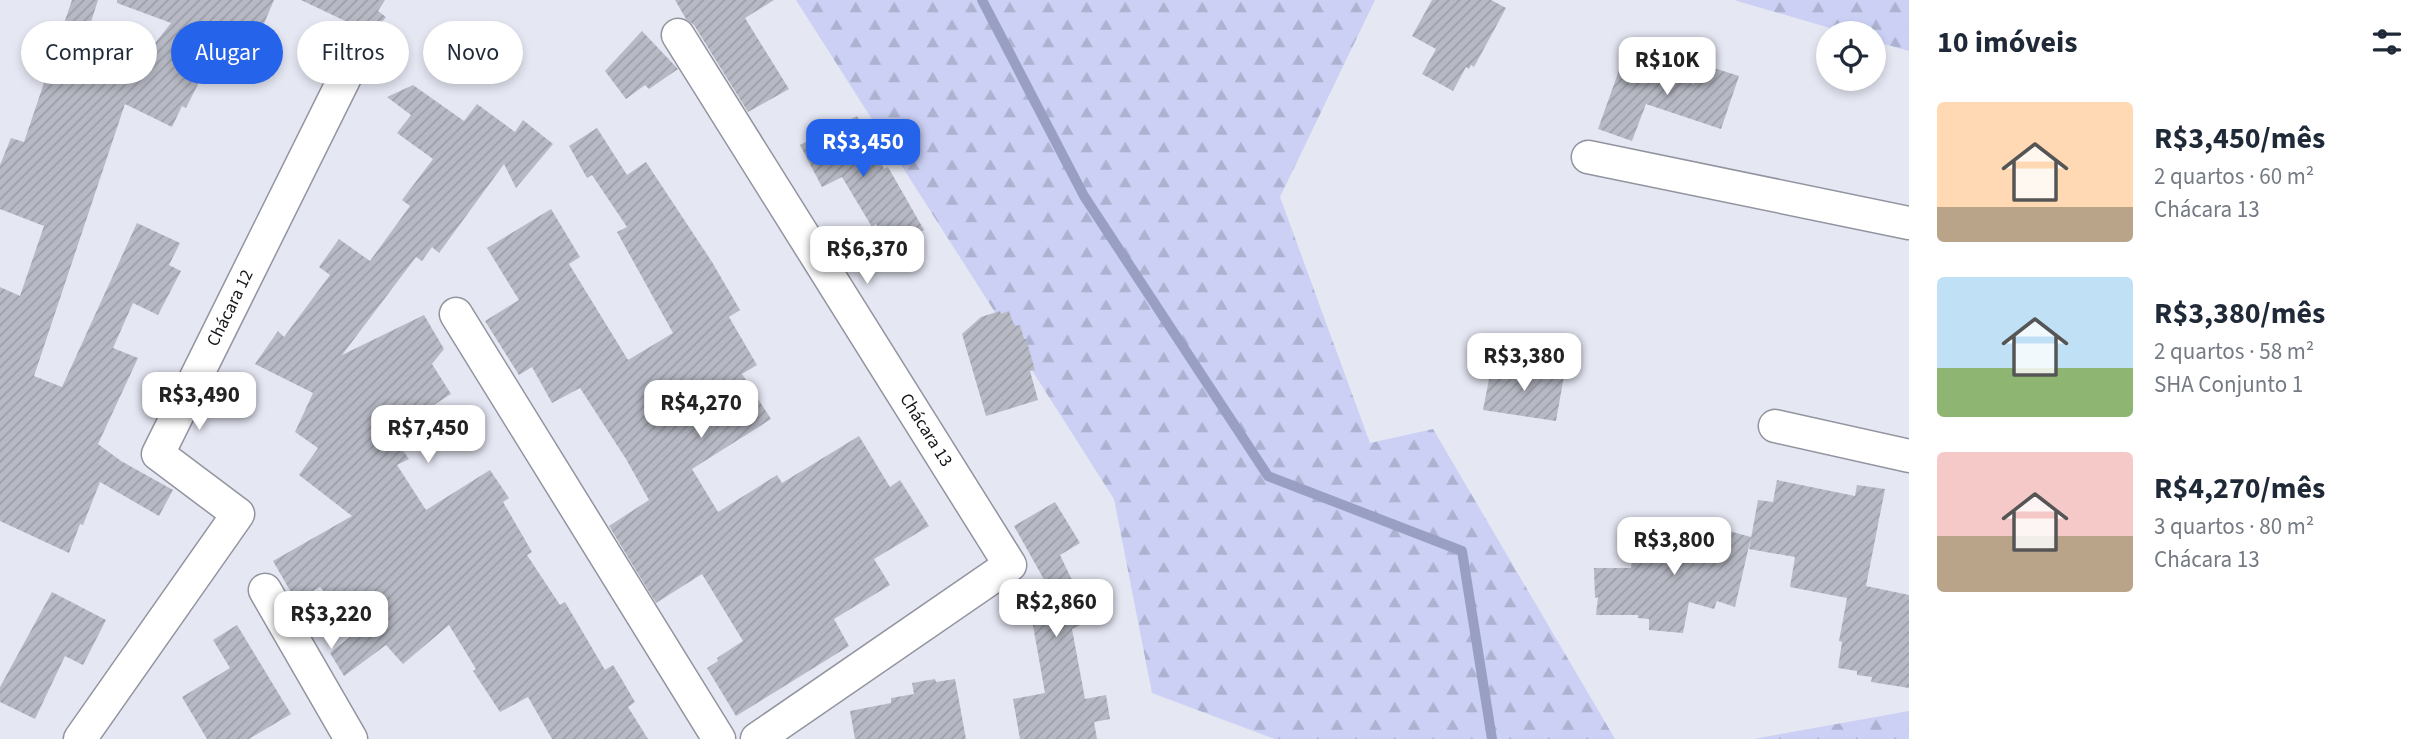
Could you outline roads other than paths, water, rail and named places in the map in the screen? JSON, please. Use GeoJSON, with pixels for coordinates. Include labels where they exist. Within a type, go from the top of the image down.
{"type":"FeatureCollection","features":[{"type":"Feature","properties":{"kind":"street","name":"Chácara 13"},"geometry":{"type":"LineString","coordinates":[[678,35],[1010,565],[757,739]]}},
{"type":"Feature","properties":{"kind":"street","name":"Chácara 12"},"geometry":{"type":"LineString","coordinates":[[80,739],[238,514],[158,454],[342,84]]}},
{"type":"Feature","properties":{"kind":"street"},"geometry":{"type":"LineString","coordinates":[[1588,157],[1909,223]]}},
{"type":"Feature","properties":{"kind":"street"},"geometry":{"type":"LineString","coordinates":[[456,314],[719,739]]}},
{"type":"Feature","properties":{"kind":"street"},"geometry":{"type":"LineString","coordinates":[[1775,426],[1909,456]]}},
{"type":"Feature","properties":{"kind":"street"},"geometry":{"type":"LineString","coordinates":[[265,590],[351,739]]}},
{"type":"Feature","properties":{"kind":"waterway"},"geometry":{"type":"LineString","coordinates":[[982,0],[1084,196],[1268,476],[1462,551],[1492,739]]}}]}
